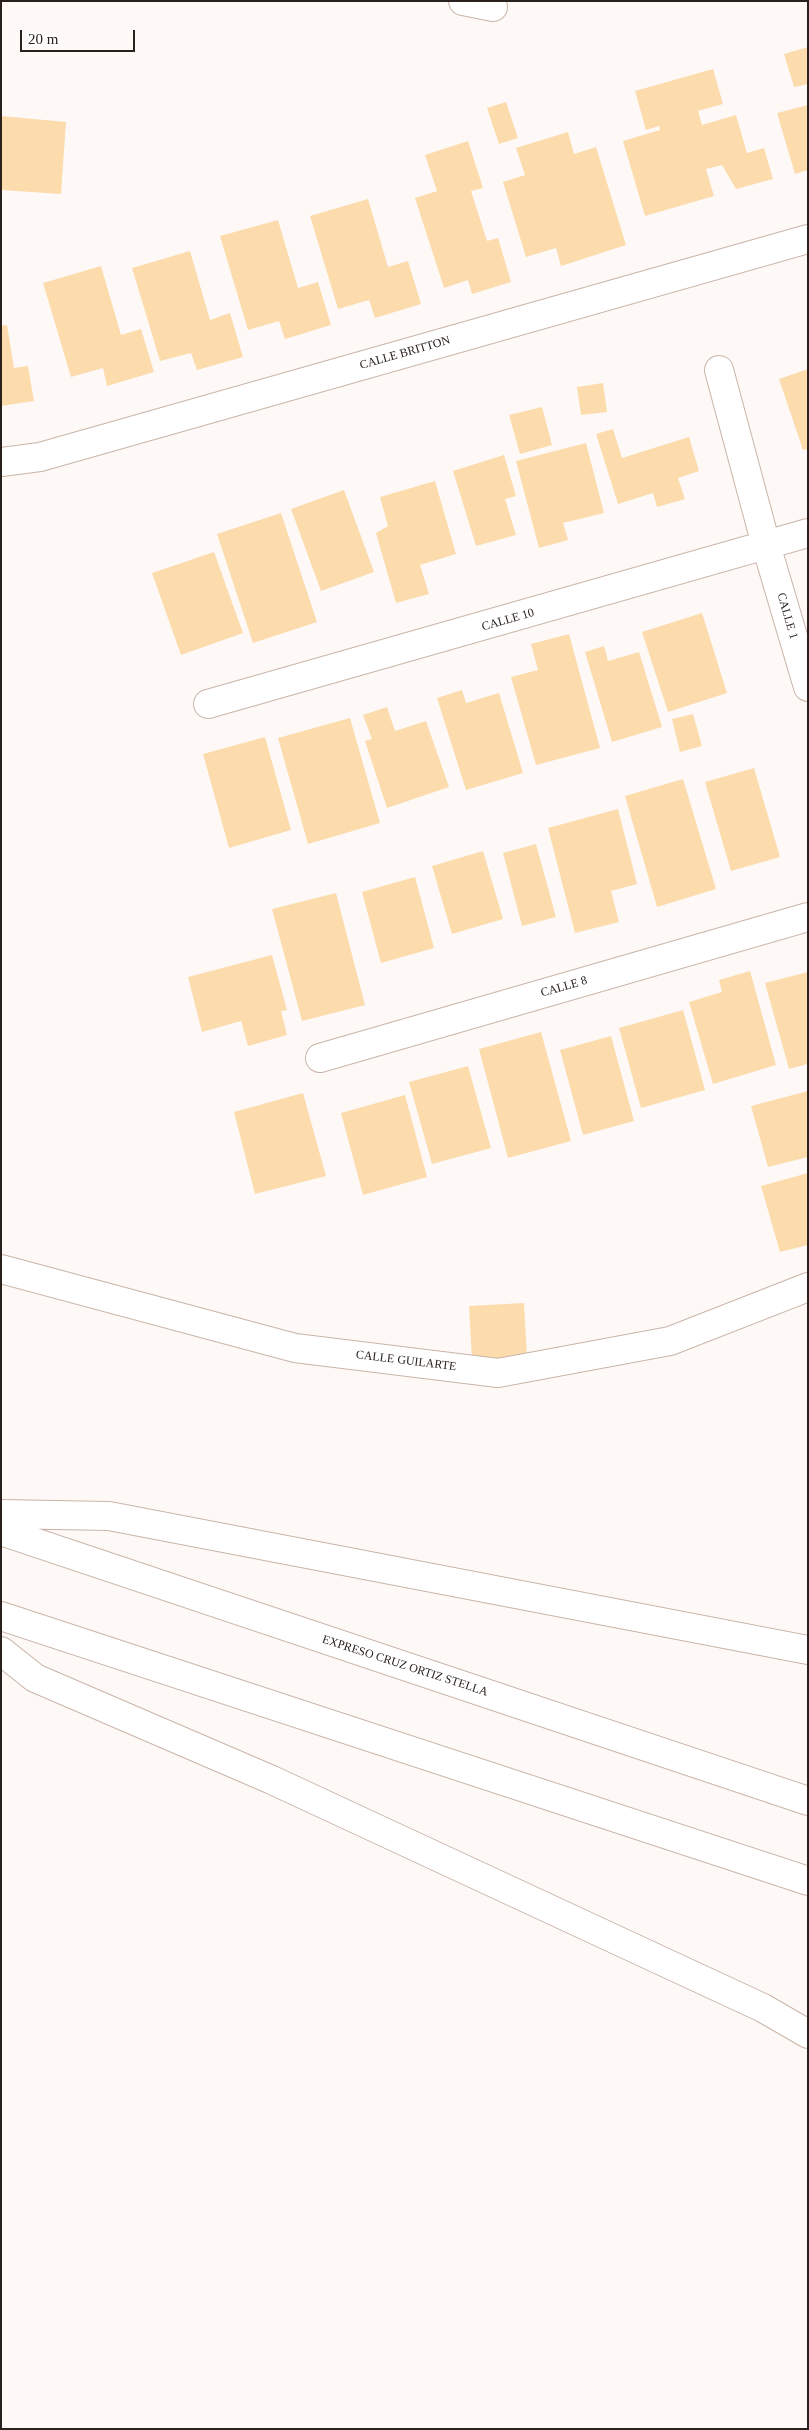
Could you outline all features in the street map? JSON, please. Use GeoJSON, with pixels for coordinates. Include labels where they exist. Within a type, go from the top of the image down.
{"type":"FeatureCollection","features":[{"type":"Feature","properties":{"kind":"main road"},"geometry":{"type":"LineString","coordinates":[[463,1],[493,7]]}},
{"type":"Feature","properties":{"kind":"main road","name":"CALLE BRITTON"},"geometry":{"type":"LineString","coordinates":[[1,462],[40,457],[808,239]]}},
{"type":"Feature","properties":{"kind":"main road","name":"CALLE 1"},"geometry":{"type":"LineString","coordinates":[[719,370],[766,546],[808,687]]}},
{"type":"Feature","properties":{"kind":"main road","name":"CALLE 10"},"geometry":{"type":"LineString","coordinates":[[208,704],[808,533]]}},
{"type":"Feature","properties":{"kind":"main road","name":"CALLE 8"},"geometry":{"type":"LineString","coordinates":[[320,1058],[808,917]]}},
{"type":"Feature","properties":{"kind":"main road","name":"CALLE GUILARTE"},"geometry":{"type":"LineString","coordinates":[[1,1269],[295,1348],[498,1373],[670,1341],[808,1287]]}},
{"type":"Feature","properties":{"kind":"main road"},"geometry":{"type":"LineString","coordinates":[[1,1514],[109,1516],[808,1650]]}},
{"type":"Feature","properties":{"kind":"main road","name":"EXPRESO CRUZ ORTIZ STELLA"},"geometry":{"type":"LineString","coordinates":[[1,1531],[808,1801]]}},
{"type":"Feature","properties":{"kind":"main road"},"geometry":{"type":"LineString","coordinates":[[1,1616],[808,1881]]}},
{"type":"Feature","properties":{"kind":"main road"},"geometry":{"type":"LineString","coordinates":[[1,1651],[35,1678],[272,1780],[763,2008],[808,2034]]}},
{"type":"Feature","properties":{"kind":"main road"},"geometry":{"type":"LineString","coordinates":[[763,2008],[808,2021]]}},
{"type":"Feature","properties":{"kind":"building"},"geometry":{"type":"Polygon","coordinates":[[[808,47],[808,84],[794,87],[784,54],[808,47]]]}},
{"type":"Feature","properties":{"kind":"building"},"geometry":{"type":"Polygon","coordinates":[[[713,69],[723,104],[698,111],[702,125],[736,115],[747,153],[764,148],[773,179],[736,189],[722,165],[706,169],[714,196],[645,216],[623,141],[660,130],[659,126],[646,130],[635,91],[713,69]]]}},
{"type":"Feature","properties":{"kind":"building"},"geometry":{"type":"Polygon","coordinates":[[[506,102],[518,138],[499,144],[487,108],[506,102]]]}},
{"type":"Feature","properties":{"kind":"building"},"geometry":{"type":"Polygon","coordinates":[[[808,105],[808,170],[795,174],[777,113],[808,105]]]}},
{"type":"Feature","properties":{"kind":"building"},"geometry":{"type":"Polygon","coordinates":[[[1,116],[66,122],[61,194],[1,190],[1,116]]]}},
{"type":"Feature","properties":{"kind":"building"},"geometry":{"type":"Polygon","coordinates":[[[568,132],[574,154],[596,147],[626,245],[561,266],[556,248],[526,257],[503,182],[525,175],[516,148],[568,132]]]}},
{"type":"Feature","properties":{"kind":"building"},"geometry":{"type":"Polygon","coordinates":[[[468,141],[483,188],[471,191],[487,241],[498,238],[511,282],[472,294],[468,280],[444,288],[415,198],[437,191],[425,155],[468,141]]]}},
{"type":"Feature","properties":{"kind":"building"},"geometry":{"type":"Polygon","coordinates":[[[368,199],[388,267],[408,261],[421,304],[375,318],[369,300],[338,309],[310,216],[368,199]]]}},
{"type":"Feature","properties":{"kind":"building"},"geometry":{"type":"Polygon","coordinates":[[[278,220],[298,288],[318,282],[331,325],[285,339],[279,321],[248,330],[220,236],[278,220]]]}},
{"type":"Feature","properties":{"kind":"building"},"geometry":{"type":"Polygon","coordinates":[[[190,251],[210,320],[230,313],[243,357],[197,370],[191,353],[160,361],[132,268],[190,251]]]}},
{"type":"Feature","properties":{"kind":"building"},"geometry":{"type":"Polygon","coordinates":[[[101,266],[121,335],[141,329],[154,372],[107,386],[103,368],[71,377],[43,283],[101,266]]]}},
{"type":"Feature","properties":{"kind":"building"},"geometry":{"type":"Polygon","coordinates":[[[7,325],[14,368],[28,366],[34,401],[1,406],[1,326],[7,325]]]}},
{"type":"Feature","properties":{"kind":"building"},"geometry":{"type":"Polygon","coordinates":[[[808,369],[808,449],[803,450],[779,379],[808,369]]]}},
{"type":"Feature","properties":{"kind":"building"},"geometry":{"type":"Polygon","coordinates":[[[603,383],[607,412],[581,415],[577,387],[603,383]]]}},
{"type":"Feature","properties":{"kind":"building"},"geometry":{"type":"Polygon","coordinates":[[[542,407],[552,445],[520,454],[509,415],[542,407]]]}},
{"type":"Feature","properties":{"kind":"building"},"geometry":{"type":"Polygon","coordinates":[[[613,429],[622,458],[689,437],[699,471],[678,478],[685,499],[657,507],[653,493],[618,504],[596,434],[613,429]]]}},
{"type":"Feature","properties":{"kind":"building"},"geometry":{"type":"Polygon","coordinates":[[[586,443],[604,513],[563,523],[568,540],[539,548],[516,461],[586,443]]]}},
{"type":"Feature","properties":{"kind":"building"},"geometry":{"type":"Polygon","coordinates":[[[504,455],[516,496],[505,499],[516,535],[476,546],[453,471],[504,455]]]}},
{"type":"Feature","properties":{"kind":"building"},"geometry":{"type":"Polygon","coordinates":[[[435,481],[456,554],[420,565],[429,594],[396,603],[376,533],[388,526],[380,497],[435,481]]]}},
{"type":"Feature","properties":{"kind":"building"},"geometry":{"type":"Polygon","coordinates":[[[344,490],[374,572],[321,591],[291,509],[344,490]]]}},
{"type":"Feature","properties":{"kind":"building"},"geometry":{"type":"Polygon","coordinates":[[[281,513],[317,622],[253,643],[217,534],[281,513]]]}},
{"type":"Feature","properties":{"kind":"building"},"geometry":{"type":"Polygon","coordinates":[[[214,552],[243,633],[181,655],[152,573],[214,552]]]}},
{"type":"Feature","properties":{"kind":"building"},"geometry":{"type":"Polygon","coordinates":[[[702,613],[727,693],[668,712],[642,632],[702,613]]]}},
{"type":"Feature","properties":{"kind":"building"},"geometry":{"type":"Polygon","coordinates":[[[569,634],[600,748],[536,765],[511,677],[538,670],[531,644],[569,634]]]}},
{"type":"Feature","properties":{"kind":"building"},"geometry":{"type":"Polygon","coordinates":[[[604,646],[608,661],[639,652],[662,727],[612,742],[585,652],[604,646]]]}},
{"type":"Feature","properties":{"kind":"building"},"geometry":{"type":"Polygon","coordinates":[[[462,690],[466,703],[499,693],[523,773],[466,790],[437,698],[462,690]]]}},
{"type":"Feature","properties":{"kind":"building"},"geometry":{"type":"Polygon","coordinates":[[[387,707],[395,731],[426,721],[449,787],[387,808],[365,741],[372,739],[363,715],[387,707]]]}},
{"type":"Feature","properties":{"kind":"building"},"geometry":{"type":"Polygon","coordinates":[[[693,714],[702,746],[680,752],[672,719],[693,714]]]}},
{"type":"Feature","properties":{"kind":"building"},"geometry":{"type":"Polygon","coordinates":[[[350,718],[380,823],[308,844],[278,738],[350,718]]]}},
{"type":"Feature","properties":{"kind":"building"},"geometry":{"type":"Polygon","coordinates":[[[265,737],[291,830],[229,848],[203,754],[265,737]]]}},
{"type":"Feature","properties":{"kind":"building"},"geometry":{"type":"Polygon","coordinates":[[[754,768],[780,857],[731,871],[705,782],[754,768]]]}},
{"type":"Feature","properties":{"kind":"building"},"geometry":{"type":"Polygon","coordinates":[[[683,779],[716,889],[657,907],[625,796],[683,779]]]}},
{"type":"Feature","properties":{"kind":"building"},"geometry":{"type":"Polygon","coordinates":[[[618,809],[637,884],[611,891],[619,922],[575,933],[548,828],[618,809]]]}},
{"type":"Feature","properties":{"kind":"building"},"geometry":{"type":"Polygon","coordinates":[[[536,844],[556,917],[522,926],[503,853],[536,844]]]}},
{"type":"Feature","properties":{"kind":"building"},"geometry":{"type":"Polygon","coordinates":[[[483,851],[503,919],[452,934],[432,866],[483,851]]]}},
{"type":"Feature","properties":{"kind":"building"},"geometry":{"type":"Polygon","coordinates":[[[415,877],[434,948],[381,963],[362,892],[415,877]]]}},
{"type":"Feature","properties":{"kind":"building"},"geometry":{"type":"Polygon","coordinates":[[[336,893],[365,1005],[302,1021],[272,909],[336,893]]]}},
{"type":"Feature","properties":{"kind":"building"},"geometry":{"type":"Polygon","coordinates":[[[272,955],[287,1010],[281,1011],[287,1035],[248,1046],[241,1021],[202,1032],[188,977],[272,955]]]}},
{"type":"Feature","properties":{"kind":"building"},"geometry":{"type":"Polygon","coordinates":[[[750,971],[776,1065],[713,1084],[689,1002],[722,992],[719,980],[750,971]]]}},
{"type":"Feature","properties":{"kind":"building"},"geometry":{"type":"Polygon","coordinates":[[[808,972],[808,1064],[789,1069],[765,983],[808,972]]]}},
{"type":"Feature","properties":{"kind":"building"},"geometry":{"type":"Polygon","coordinates":[[[683,1010],[705,1090],[641,1108],[619,1028],[683,1010]]]}},
{"type":"Feature","properties":{"kind":"building"},"geometry":{"type":"Polygon","coordinates":[[[541,1032],[571,1141],[508,1158],[479,1049],[541,1032]]]}},
{"type":"Feature","properties":{"kind":"building"},"geometry":{"type":"Polygon","coordinates":[[[611,1036],[634,1121],[583,1135],[560,1050],[611,1036]]]}},
{"type":"Feature","properties":{"kind":"building"},"geometry":{"type":"Polygon","coordinates":[[[468,1066],[491,1148],[432,1164],[409,1082],[468,1066]]]}},
{"type":"Feature","properties":{"kind":"building"},"geometry":{"type":"Polygon","coordinates":[[[808,1091],[808,1157],[768,1167],[751,1106],[808,1091]]]}},
{"type":"Feature","properties":{"kind":"building"},"geometry":{"type":"Polygon","coordinates":[[[303,1093],[326,1176],[255,1194],[234,1112],[303,1093]]]}},
{"type":"Feature","properties":{"kind":"building"},"geometry":{"type":"Polygon","coordinates":[[[405,1095],[427,1177],[363,1195],[341,1113],[405,1095]]]}},
{"type":"Feature","properties":{"kind":"building"},"geometry":{"type":"Polygon","coordinates":[[[808,1173],[808,1245],[780,1252],[761,1186],[808,1173]]]}},
{"type":"Feature","properties":{"kind":"building"},"geometry":{"type":"Polygon","coordinates":[[[524,1303],[527,1357],[472,1360],[469,1306],[524,1303]]]}}]}
